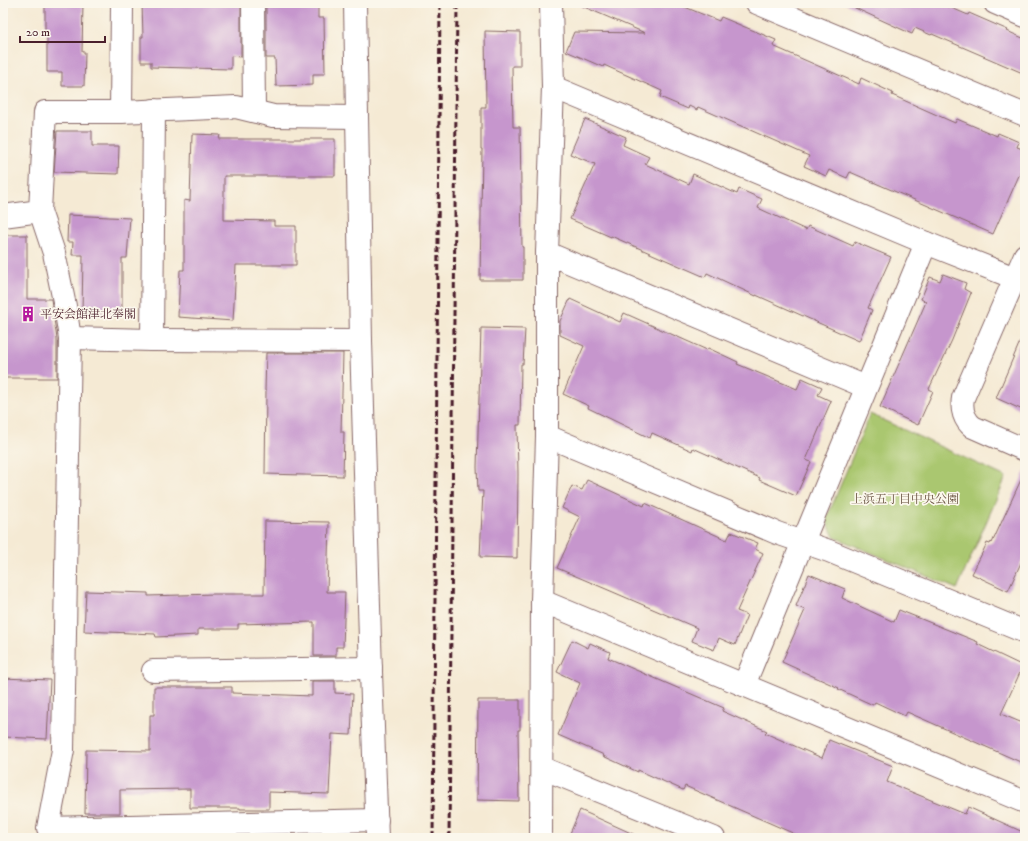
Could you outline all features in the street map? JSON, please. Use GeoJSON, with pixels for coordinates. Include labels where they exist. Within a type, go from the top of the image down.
{"type":"FeatureCollection","features":[{"type":"Feature","properties":{"kind":"street"},"geometry":{"type":"LineString","coordinates":[[121,112],[122,3]]}},
{"type":"Feature","properties":{"kind":"street"},"geometry":{"type":"LineString","coordinates":[[253,3],[254,111]]}},
{"type":"Feature","properties":{"kind":"street"},"geometry":{"type":"LineString","coordinates":[[355,3],[361,342],[377,829],[48,828],[63,750],[70,338],[54,253],[40,211],[45,112],[121,112],[236,107],[273,116],[357,117]]}},
{"type":"Feature","properties":{"kind":"street"},"geometry":{"type":"LineString","coordinates":[[541,838],[542,601],[547,436],[547,253],[553,87],[551,3]]}},
{"type":"Feature","properties":{"kind":"street"},"geometry":{"type":"LineString","coordinates":[[757,3],[1025,115]]}},
{"type":"Feature","properties":{"kind":"street"},"geometry":{"type":"LineString","coordinates":[[995,3],[1025,16]]}},
{"type":"Feature","properties":{"kind":"street"},"geometry":{"type":"LineString","coordinates":[[553,87],[926,243],[1020,280]]}},
{"type":"Feature","properties":{"kind":"street"},"geometry":{"type":"LineString","coordinates":[[152,340],[154,110]]}},
{"type":"Feature","properties":{"kind":"street"},"geometry":{"type":"LineString","coordinates":[[3,216],[40,211]]}},
{"type":"Feature","properties":{"kind":"street"},"geometry":{"type":"LineString","coordinates":[[744,685],[926,243]]}},
{"type":"Feature","properties":{"kind":"street"},"geometry":{"type":"LineString","coordinates":[[547,253],[866,387]]}},
{"type":"Feature","properties":{"kind":"street"},"geometry":{"type":"LineString","coordinates":[[1025,255],[1020,280],[963,398],[962,408],[969,424],[974,428],[1025,450]]}},
{"type":"Feature","properties":{"kind":"street"},"geometry":{"type":"LineString","coordinates":[[70,338],[361,342]]}},
{"type":"Feature","properties":{"kind":"street"},"geometry":{"type":"LineString","coordinates":[[547,436],[778,534],[829,551],[1025,632]]}},
{"type":"Feature","properties":{"kind":"street"},"geometry":{"type":"LineString","coordinates":[[542,601],[1025,802]]}},
{"type":"Feature","properties":{"kind":"street"},"geometry":{"type":"LineString","coordinates":[[153,671],[371,668]]}},
{"type":"Feature","properties":{"kind":"street"},"geometry":{"type":"LineString","coordinates":[[542,768],[714,838]]}},
{"type":"Feature","properties":{"kind":"green space","name":"上浜五丁目中央公園"},"geometry":{"type":"Polygon","coordinates":[[[870,414],[1006,477],[957,589],[834,537],[826,520],[870,414]]]}},
{"type":"Feature","properties":{"kind":"building"},"geometry":{"type":"Polygon","coordinates":[[[45,3],[83,3],[82,52],[85,52],[84,86],[62,86],[62,72],[47,72],[45,3]]]}},
{"type":"Feature","properties":{"kind":"building"},"geometry":{"type":"Polygon","coordinates":[[[142,3],[241,3],[241,57],[231,56],[231,69],[151,67],[151,62],[141,62],[141,37],[143,37],[142,3]]]}},
{"type":"Feature","properties":{"kind":"building"},"geometry":{"type":"Polygon","coordinates":[[[266,3],[318,3],[318,18],[324,18],[325,74],[313,74],[313,85],[276,86],[275,58],[266,58],[266,3]]]}},
{"type":"Feature","properties":{"kind":"building"},"geometry":{"type":"Polygon","coordinates":[[[575,3],[675,3],[719,21],[721,17],[776,40],[773,46],[859,84],[861,78],[893,93],[892,95],[955,123],[957,119],[997,136],[998,133],[1019,142],[1017,147],[1025,150],[1025,162],[993,234],[850,172],[847,178],[829,170],[826,176],[804,166],[809,156],[698,107],[697,110],[689,106],[688,109],[660,97],[662,91],[604,65],[603,67],[566,51],[574,32],[645,33],[575,3]]]}},
{"type":"Feature","properties":{"kind":"building"},"geometry":{"type":"Polygon","coordinates":[[[844,3],[940,3],[968,15],[969,13],[1025,39],[1025,74],[932,34],[931,35],[915,28],[912,34],[844,3]]]}},
{"type":"Feature","properties":{"kind":"building"},"geometry":{"type":"Polygon","coordinates":[[[485,31],[520,32],[520,66],[512,66],[513,127],[520,127],[523,280],[480,280],[482,149],[481,107],[486,107],[485,31]]]}},
{"type":"Feature","properties":{"kind":"building"},"geometry":{"type":"Polygon","coordinates":[[[585,119],[626,137],[623,145],[649,157],[645,164],[689,184],[693,174],[737,194],[739,189],[762,199],[758,208],[806,230],[808,226],[853,246],[855,242],[891,257],[868,308],[872,310],[859,341],[707,273],[705,277],[570,219],[595,164],[570,154],[585,119]]]}},
{"type":"Feature","properties":{"kind":"building"},"geometry":{"type":"Polygon","coordinates":[[[57,131],[92,131],[92,146],[119,146],[118,174],[54,172],[57,131]]]}},
{"type":"Feature","properties":{"kind":"building"},"geometry":{"type":"Polygon","coordinates":[[[192,134],[220,135],[219,139],[335,139],[335,176],[224,176],[224,220],[274,221],[274,226],[296,226],[296,265],[236,265],[233,321],[178,317],[180,270],[184,270],[184,200],[190,201],[192,134]]]}},
{"type":"Feature","properties":{"kind":"building"},"geometry":{"type":"Polygon","coordinates":[[[68,215],[130,218],[127,258],[122,258],[122,313],[82,313],[83,255],[72,255],[73,242],[67,242],[68,215]]]}},
{"type":"Feature","properties":{"kind":"building","name":"平安会館津北奉閣"},"geometry":{"type":"Polygon","coordinates":[[[3,235],[27,235],[27,299],[51,299],[57,339],[57,378],[3,378],[3,235]]]}},
{"type":"Feature","properties":{"kind":"building"},"geometry":{"type":"Polygon","coordinates":[[[943,274],[966,283],[964,289],[971,293],[952,340],[929,389],[933,391],[918,425],[880,407],[926,302],[921,299],[930,277],[940,281],[943,274]]]}},
{"type":"Feature","properties":{"kind":"building"},"geometry":{"type":"Polygon","coordinates":[[[570,299],[620,322],[624,313],[707,350],[708,348],[738,362],[737,364],[797,389],[802,378],[822,387],[818,395],[831,401],[806,460],[811,462],[796,496],[693,448],[692,451],[652,433],[650,438],[588,408],[589,406],[563,394],[584,346],[560,335],[560,321],[570,299]]]}},
{"type":"Feature","properties":{"kind":"building"},"geometry":{"type":"Polygon","coordinates":[[[481,328],[525,329],[523,364],[521,364],[520,425],[517,425],[517,558],[480,557],[483,491],[478,491],[477,467],[481,328]]]}},
{"type":"Feature","properties":{"kind":"building"},"geometry":{"type":"Polygon","coordinates":[[[1025,330],[1025,411],[996,398],[1025,330]]]}},
{"type":"Feature","properties":{"kind":"building"},"geometry":{"type":"Polygon","coordinates":[[[266,353],[343,353],[341,432],[344,432],[343,476],[265,474],[266,353]]]}},
{"type":"Feature","properties":{"kind":"building"},"geometry":{"type":"Polygon","coordinates":[[[1025,471],[1025,554],[1008,591],[972,574],[987,543],[992,543],[1025,471]]]}},
{"type":"Feature","properties":{"kind":"building"},"geometry":{"type":"Polygon","coordinates":[[[587,480],[644,506],[645,503],[727,540],[731,532],[758,543],[755,549],[763,553],[737,611],[747,615],[735,645],[719,638],[714,650],[692,641],[697,628],[557,568],[580,517],[562,508],[572,486],[582,490],[587,480]]]}},
{"type":"Feature","properties":{"kind":"building"},"geometry":{"type":"Polygon","coordinates":[[[265,521],[329,522],[327,592],[345,592],[343,647],[336,647],[336,656],[314,656],[314,622],[238,624],[238,629],[198,629],[198,635],[156,637],[155,634],[84,631],[86,591],[148,593],[148,596],[264,594],[265,521]]]}},
{"type":"Feature","properties":{"kind":"building"},"geometry":{"type":"Polygon","coordinates":[[[809,574],[845,589],[842,598],[894,622],[899,610],[978,642],[977,644],[1023,666],[1001,714],[1025,724],[1025,764],[907,712],[905,716],[875,702],[873,705],[782,662],[805,610],[796,606],[809,574]]]}},
{"type":"Feature","properties":{"kind":"building"},"geometry":{"type":"Polygon","coordinates":[[[572,640],[588,648],[590,643],[610,652],[608,658],[724,708],[722,711],[767,731],[765,733],[822,758],[829,740],[893,766],[887,782],[965,814],[968,807],[1025,833],[1025,838],[804,838],[685,786],[683,790],[638,770],[638,772],[558,735],[580,683],[557,672],[572,640]]]}},
{"type":"Feature","properties":{"kind":"building"},"geometry":{"type":"Polygon","coordinates":[[[3,678],[50,680],[47,739],[3,737],[3,678]]]}},
{"type":"Feature","properties":{"kind":"building"},"geometry":{"type":"Polygon","coordinates":[[[312,681],[335,681],[335,693],[353,694],[351,735],[332,734],[329,794],[269,792],[269,809],[240,809],[190,808],[190,789],[120,790],[120,813],[85,813],[86,750],[150,751],[150,715],[154,715],[154,687],[232,687],[232,693],[312,696],[312,681]]]}},
{"type":"Feature","properties":{"kind":"building"},"geometry":{"type":"Polygon","coordinates":[[[478,700],[520,700],[520,730],[518,730],[519,801],[477,800],[478,700]]]}},
{"type":"Feature","properties":{"kind":"building"},"geometry":{"type":"Polygon","coordinates":[[[580,810],[642,838],[568,838],[580,810]]]}},
{"type":"Feature","properties":{"kind":"railway"},"geometry":{"type":"LineString","coordinates":[[433,838],[440,3]]}},
{"type":"Feature","properties":{"kind":"railway"},"geometry":{"type":"LineString","coordinates":[[449,838],[457,3]]}},
{"type":"Feature","properties":{"kind":"place","name":"平安会館津北奉閣"},"geometry":{"type":"Point","coordinates":[28,314]}}]}
